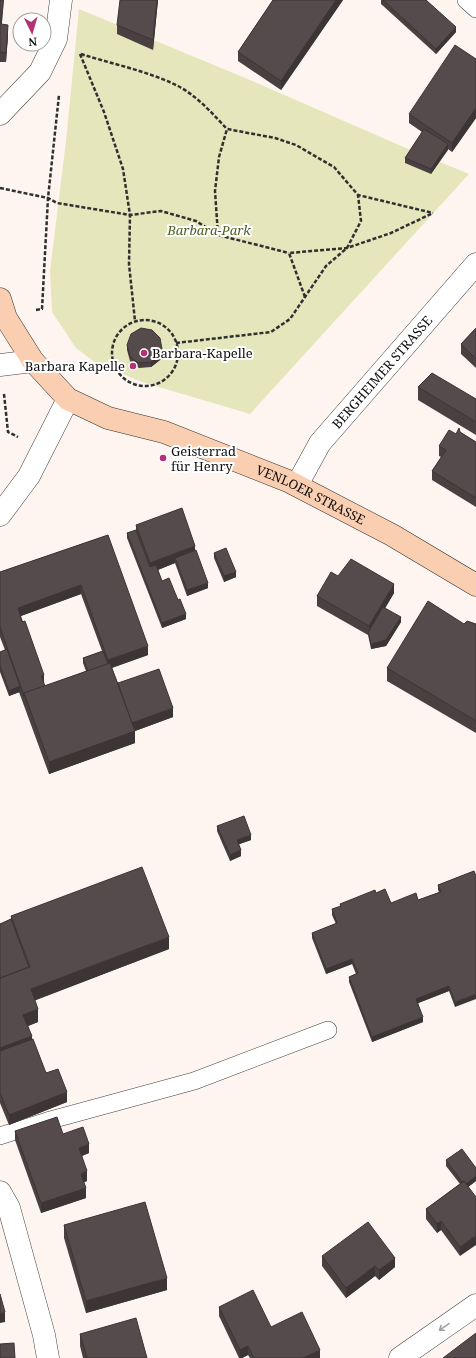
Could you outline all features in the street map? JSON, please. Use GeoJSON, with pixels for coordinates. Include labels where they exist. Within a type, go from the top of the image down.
{"type":"FeatureCollection","features":[{"type":"Feature","properties":{"kind":"street"},"geometry":{"type":"LineString","coordinates":[[0,114],[40,72],[56,39],[61,0]]}},
{"type":"Feature","properties":{"kind":"street","name":"BERGHEIMER STRASSE"},"geometry":{"type":"LineString","coordinates":[[297,485],[320,443],[476,264]]}},
{"type":"Feature","properties":{"kind":"street"},"geometry":{"type":"LineString","coordinates":[[0,515],[29,476],[68,399],[33,362],[3,309]]}},
{"type":"Feature","properties":{"kind":"street"},"geometry":{"type":"LineString","coordinates":[[0,365],[33,362]]}},
{"type":"Feature","properties":{"kind":"street","name":"VENLOER STRASSE"},"geometry":{"type":"LineString","coordinates":[[68,399],[108,418],[164,432],[251,465],[297,485],[392,535],[476,585]]}},
{"type":"Feature","properties":{"kind":"street"},"geometry":{"type":"LineString","coordinates":[[0,1192],[9,1208],[44,1335],[48,1358]]}},
{"type":"Feature","properties":{"kind":"street"},"geometry":{"type":"LineString","coordinates":[[400,1358],[476,1305]]}},
{"type":"Feature","properties":{"kind":"lane"},"geometry":{"type":"LineString","coordinates":[[466,0],[476,9]]}},
{"type":"Feature","properties":{"kind":"lane"},"geometry":{"type":"LineString","coordinates":[[0,1136],[47,1121],[194,1081],[328,1030]]}},
{"type":"Feature","properties":{"kind":"path"},"geometry":{"type":"LineString","coordinates":[[56,39],[80,54],[152,76],[178,86],[197,99],[227,129],[275,138],[296,145],[334,167],[358,195],[361,221],[348,248],[326,266],[290,319],[271,332],[176,343]]}},
{"type":"Feature","properties":{"kind":"path"},"geometry":{"type":"LineString","coordinates":[[80,54],[104,112],[124,170],[130,215],[129,264],[135,321]]}},
{"type":"Feature","properties":{"kind":"path"},"geometry":{"type":"LineString","coordinates":[[3,309],[42,309],[48,198],[59,93]]}},
{"type":"Feature","properties":{"kind":"path"},"geometry":{"type":"LineString","coordinates":[[218,235],[215,191],[219,157],[227,129]]}},
{"type":"Feature","properties":{"kind":"path"},"geometry":{"type":"LineString","coordinates":[[0,188],[48,198],[57,203],[130,215],[161,211],[196,221],[218,235],[290,253],[348,248],[391,232],[433,213],[358,195]]}},
{"type":"Feature","properties":{"kind":"path"},"geometry":{"type":"LineString","coordinates":[[290,253],[305,297]]}},
{"type":"Feature","properties":{"kind":"path"},"geometry":{"type":"LineString","coordinates":[[146,320],[157,322],[167,328],[176,343],[177,359],[173,369],[166,378],[156,384],[146,386],[135,384],[125,379],[117,371],[112,362],[111,351],[118,332],[126,325],[135,321],[146,320]]}},
{"type":"Feature","properties":{"kind":"path"},"geometry":{"type":"LineString","coordinates":[[4,392],[8,432],[42,452]]}},
{"type":"Feature","properties":{"kind":"green space","name":"Barbara-Park"},"geometry":{"type":"Polygon","coordinates":[[[79,9],[250,80],[469,174],[250,414],[142,382],[96,363],[76,348],[52,312],[50,271],[66,141],[79,9]]]}},
{"type":"Feature","properties":{"kind":"building"},"geometry":{"type":"Polygon","coordinates":[[[0,0],[3,0],[1,24],[8,25],[6,53],[0,52],[0,0]]]}},
{"type":"Feature","properties":{"kind":"building"},"geometry":{"type":"Polygon","coordinates":[[[120,0],[157,0],[153,40],[117,25],[120,0]]]}},
{"type":"Feature","properties":{"kind":"building"},"geometry":{"type":"Polygon","coordinates":[[[273,0],[336,0],[281,81],[238,52],[273,0]]]}},
{"type":"Feature","properties":{"kind":"building"},"geometry":{"type":"Polygon","coordinates":[[[383,0],[426,0],[456,27],[436,49],[383,0]]]}},
{"type":"Feature","properties":{"kind":"building"},"geometry":{"type":"Polygon","coordinates":[[[455,45],[476,59],[476,108],[452,143],[409,114],[455,45]]]}},
{"type":"Feature","properties":{"kind":"building"},"geometry":{"type":"Polygon","coordinates":[[[424,129],[448,144],[431,169],[405,158],[424,129]]]}},
{"type":"Feature","properties":{"kind":"building","name":"Barbara-Kapelle"},"geometry":{"type":"Polygon","coordinates":[[[141,328],[152,330],[160,338],[162,349],[160,355],[151,362],[139,363],[130,356],[127,345],[131,334],[141,328]]]}},
{"type":"Feature","properties":{"kind":"building"},"geometry":{"type":"Polygon","coordinates":[[[476,328],[476,359],[461,344],[476,328]]]}},
{"type":"Feature","properties":{"kind":"building"},"geometry":{"type":"Polygon","coordinates":[[[432,373],[476,399],[476,422],[418,387],[432,373]]]}},
{"type":"Feature","properties":{"kind":"building"},"geometry":{"type":"Polygon","coordinates":[[[459,428],[460,432],[476,442],[476,498],[432,471],[446,450],[439,446],[449,430],[456,434],[459,428]]]}},
{"type":"Feature","properties":{"kind":"building"},"geometry":{"type":"Polygon","coordinates":[[[182,508],[195,546],[150,563],[136,525],[182,508]]]}},
{"type":"Feature","properties":{"kind":"building"},"geometry":{"type":"Polygon","coordinates":[[[136,530],[150,567],[156,565],[162,581],[169,578],[178,600],[180,599],[186,614],[162,623],[127,533],[136,530]]]}},
{"type":"Feature","properties":{"kind":"building"},"geometry":{"type":"Polygon","coordinates":[[[108,535],[148,646],[108,660],[81,585],[18,608],[22,622],[25,621],[44,675],[41,676],[45,686],[24,693],[24,696],[0,627],[0,572],[108,535]]]}},
{"type":"Feature","properties":{"kind":"building"},"geometry":{"type":"Polygon","coordinates":[[[226,548],[236,572],[224,576],[214,553],[226,548]]]}},
{"type":"Feature","properties":{"kind":"building"},"geometry":{"type":"Polygon","coordinates":[[[196,550],[208,583],[187,590],[175,558],[196,550]]]}},
{"type":"Feature","properties":{"kind":"building"},"geometry":{"type":"Polygon","coordinates":[[[351,559],[394,584],[369,626],[317,596],[331,572],[338,576],[351,559]]]}},
{"type":"Feature","properties":{"kind":"building"},"geometry":{"type":"Polygon","coordinates":[[[428,601],[464,624],[467,621],[476,624],[476,721],[387,668],[428,601]]]}},
{"type":"Feature","properties":{"kind":"building"},"geometry":{"type":"Polygon","coordinates":[[[383,607],[401,617],[386,640],[371,644],[368,630],[369,631],[383,607]]]}},
{"type":"Feature","properties":{"kind":"building"},"geometry":{"type":"Polygon","coordinates":[[[7,649],[20,686],[9,691],[0,666],[0,652],[7,649]]]}},
{"type":"Feature","properties":{"kind":"building"},"geometry":{"type":"Polygon","coordinates":[[[103,651],[108,664],[88,671],[83,658],[103,651]]]}},
{"type":"Feature","properties":{"kind":"building"},"geometry":{"type":"Polygon","coordinates":[[[110,663],[135,731],[49,762],[24,693],[110,663]]]}},
{"type":"Feature","properties":{"kind":"building"},"geometry":{"type":"Polygon","coordinates":[[[159,669],[173,708],[132,723],[118,683],[159,669]]]}},
{"type":"Feature","properties":{"kind":"building"},"geometry":{"type":"Polygon","coordinates":[[[244,816],[251,835],[237,840],[241,850],[230,855],[217,826],[244,816]]]}},
{"type":"Feature","properties":{"kind":"building"},"geometry":{"type":"Polygon","coordinates":[[[142,867],[169,937],[31,989],[38,1009],[23,1015],[32,1036],[0,1048],[0,978],[30,967],[11,916],[142,867]]]}},
{"type":"Feature","properties":{"kind":"building"},"geometry":{"type":"Polygon","coordinates":[[[474,871],[476,876],[476,994],[455,1002],[449,986],[416,999],[423,1017],[372,1037],[349,977],[358,973],[352,959],[326,969],[312,933],[337,923],[332,909],[341,906],[340,904],[375,890],[376,893],[385,889],[391,903],[416,893],[418,900],[441,892],[438,885],[474,871]]]}},
{"type":"Feature","properties":{"kind":"building"},"geometry":{"type":"Polygon","coordinates":[[[11,919],[29,967],[0,978],[0,924],[11,919]]]}},
{"type":"Feature","properties":{"kind":"building"},"geometry":{"type":"Polygon","coordinates":[[[33,1039],[46,1073],[58,1069],[67,1092],[9,1115],[0,1093],[0,1051],[33,1039]]]}},
{"type":"Feature","properties":{"kind":"building"},"geometry":{"type":"Polygon","coordinates":[[[57,1117],[63,1134],[83,1127],[89,1144],[79,1148],[87,1171],[81,1174],[86,1188],[41,1203],[15,1131],[57,1117]]]}},
{"type":"Feature","properties":{"kind":"building"},"geometry":{"type":"Polygon","coordinates":[[[462,1149],[476,1168],[476,1176],[466,1184],[464,1181],[462,1182],[446,1160],[462,1149]]]}},
{"type":"Feature","properties":{"kind":"building"},"geometry":{"type":"Polygon","coordinates":[[[464,1181],[476,1197],[476,1235],[460,1247],[441,1221],[437,1224],[426,1209],[464,1181]]]}},
{"type":"Feature","properties":{"kind":"building"},"geometry":{"type":"Polygon","coordinates":[[[145,1202],[167,1278],[86,1301],[64,1225],[145,1202]]]}},
{"type":"Feature","properties":{"kind":"building"},"geometry":{"type":"Polygon","coordinates":[[[368,1222],[395,1258],[379,1270],[375,1266],[346,1288],[322,1256],[368,1222]]]}},
{"type":"Feature","properties":{"kind":"building"},"geometry":{"type":"Polygon","coordinates":[[[253,1290],[271,1327],[302,1312],[320,1350],[303,1358],[254,1358],[248,1346],[240,1350],[219,1307],[253,1290]]]}},
{"type":"Feature","properties":{"kind":"building"},"geometry":{"type":"Polygon","coordinates":[[[0,1294],[5,1312],[0,1314],[0,1294]]]}},
{"type":"Feature","properties":{"kind":"building"},"geometry":{"type":"Polygon","coordinates":[[[136,1318],[147,1358],[87,1358],[80,1334],[136,1318]]]}},
{"type":"Feature","properties":{"kind":"building"},"geometry":{"type":"Polygon","coordinates":[[[476,1333],[476,1358],[443,1358],[476,1333]]]}},
{"type":"Feature","properties":{"kind":"building"},"geometry":{"type":"Polygon","coordinates":[[[14,1343],[15,1358],[0,1358],[0,1344],[14,1343]]]}},
{"type":"Feature","properties":{"kind":"place","name":"Barbara-Kapelle"},"geometry":{"type":"Point","coordinates":[144,353]}},
{"type":"Feature","properties":{"kind":"place","name":"Barbara Kapelle"},"geometry":{"type":"Point","coordinates":[133,366]}},
{"type":"Feature","properties":{"kind":"place","name":"Geisterrad für Henry"},"geometry":{"type":"Point","coordinates":[163,458]}}]}
